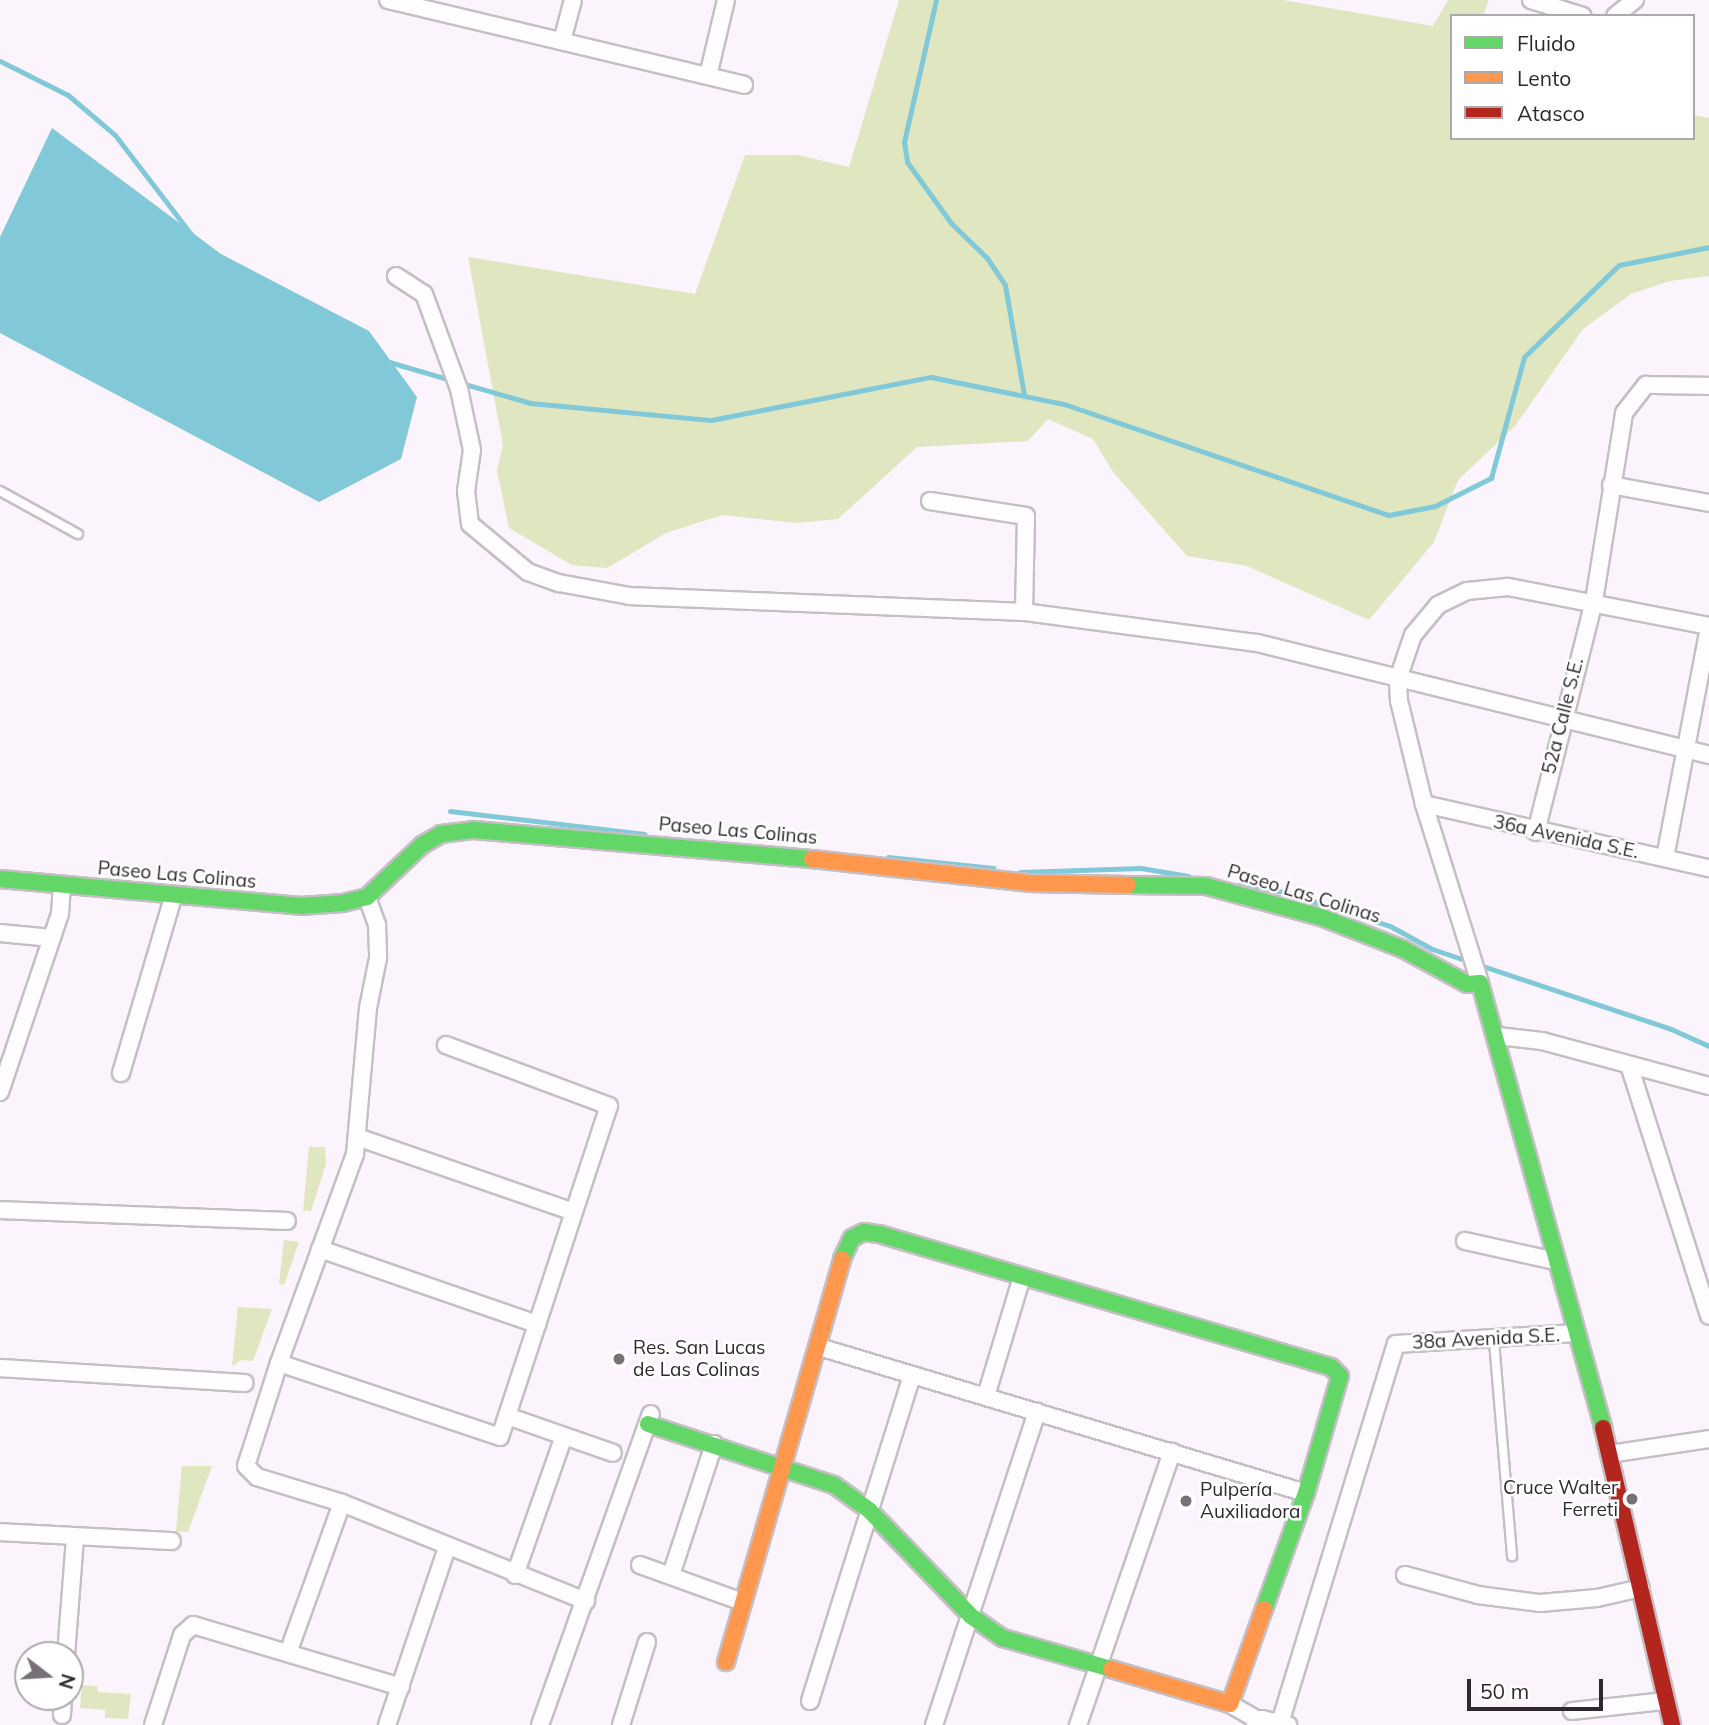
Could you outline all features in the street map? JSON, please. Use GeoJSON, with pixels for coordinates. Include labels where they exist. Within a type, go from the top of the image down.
{"type":"FeatureCollection","features":[{"type":"Feature","properties":{"kind":"street"},"geometry":{"type":"LineString","coordinates":[[388,0],[422,4],[744,85]]}},
{"type":"Feature","properties":{"kind":"street"},"geometry":{"type":"LineString","coordinates":[[562,41],[573,0]]}},
{"type":"Feature","properties":{"kind":"street"},"geometry":{"type":"LineString","coordinates":[[708,76],[726,0]]}},
{"type":"Feature","properties":{"kind":"street"},"geometry":{"type":"LineString","coordinates":[[1531,0],[1576,14]]}},
{"type":"Feature","properties":{"kind":"street"},"geometry":{"type":"LineString","coordinates":[[1618,14],[1635,0]]}},
{"type":"Feature","properties":{"kind":"street"},"geometry":{"type":"LineString","coordinates":[[396,276],[424,294],[459,389],[472,450],[466,491],[470,524],[528,572],[559,583],[630,596],[1024,612],[1257,643],[1560,720],[1709,754]]}},
{"type":"Feature","properties":{"kind":"street","name":"52a Calle S.E."},"geometry":{"type":"LineString","coordinates":[[1535,832],[1560,720],[1594,601],[1623,414],[1646,385],[1709,387]]}},
{"type":"Feature","properties":{"kind":"street"},"geometry":{"type":"LineString","coordinates":[[1611,485],[1709,503]]}},
{"type":"Feature","properties":{"kind":"street"},"geometry":{"type":"LineString","coordinates":[[930,501],[1026,516],[1024,612]]}},
{"type":"Feature","properties":{"kind":"street"},"geometry":{"type":"LineString","coordinates":[[1665,858],[1709,627],[1594,601],[1508,587],[1467,591],[1438,605],[1413,635],[1398,679],[1424,804],[1498,1036],[1555,1261],[1609,1454],[1641,1588],[1664,1701],[1672,1725]]}},
{"type":"Feature","properties":{"kind":"street","name":"36a Avenida S.E."},"geometry":{"type":"LineString","coordinates":[[1424,804],[1535,832],[1709,868]]}},
{"type":"Feature","properties":{"kind":"street","name":"Paseo Las Colinas"},"geometry":{"type":"LineString","coordinates":[[0,879],[173,897],[301,906],[367,897],[422,845],[441,834],[473,830],[840,861],[1029,883],[1206,886],[1321,917],[1404,948],[1468,984],[1478,979]]}},
{"type":"Feature","properties":{"kind":"street"},"geometry":{"type":"LineString","coordinates":[[0,1092],[52,937],[62,886]]}},
{"type":"Feature","properties":{"kind":"street"},"geometry":{"type":"LineString","coordinates":[[121,1073],[173,897]]}},
{"type":"Feature","properties":{"kind":"street"},"geometry":{"type":"LineString","coordinates":[[367,897],[377,925],[378,958],[368,1008],[355,1154],[278,1363],[246,1466],[257,1476],[342,1503],[447,1548],[586,1601]]}},
{"type":"Feature","properties":{"kind":"street"},"geometry":{"type":"LineString","coordinates":[[0,933],[52,937]]}},
{"type":"Feature","properties":{"kind":"street"},"geometry":{"type":"LineString","coordinates":[[1498,1036],[1542,1041],[1630,1068],[1709,1086]]}},
{"type":"Feature","properties":{"kind":"street"},"geometry":{"type":"LineString","coordinates":[[278,1363],[500,1437],[610,1106],[446,1045]]}},
{"type":"Feature","properties":{"kind":"street"},"geometry":{"type":"LineString","coordinates":[[1630,1068],[1709,1316]]}},
{"type":"Feature","properties":{"kind":"street"},"geometry":{"type":"LineString","coordinates":[[357,1137],[573,1212]]}},
{"type":"Feature","properties":{"kind":"street"},"geometry":{"type":"LineString","coordinates":[[0,1210],[286,1221]]}},
{"type":"Feature","properties":{"kind":"street"},"geometry":{"type":"LineString","coordinates":[[726,1662],[819,1347],[845,1248],[864,1233],[1022,1277],[1336,1371],[1339,1383],[1306,1493],[1230,1704]]}},
{"type":"Feature","properties":{"kind":"street"},"geometry":{"type":"LineString","coordinates":[[1465,1241],[1555,1261]]}},
{"type":"Feature","properties":{"kind":"street"},"geometry":{"type":"LineString","coordinates":[[320,1249],[537,1324]]}},
{"type":"Feature","properties":{"kind":"street"},"geometry":{"type":"LineString","coordinates":[[986,1396],[1022,1277]]}},
{"type":"Feature","properties":{"kind":"street","name":"38a Avenida S.E."},"geometry":{"type":"LineString","coordinates":[[1284,1724],[1396,1344],[1494,1341],[1576,1333]]}},
{"type":"Feature","properties":{"kind":"street"},"geometry":{"type":"LineString","coordinates":[[819,1347],[1306,1493]]}},
{"type":"Feature","properties":{"kind":"street"},"geometry":{"type":"LineString","coordinates":[[0,1368],[245,1383]]}},
{"type":"Feature","properties":{"kind":"street"},"geometry":{"type":"LineString","coordinates":[[810,1701],[912,1375]]}},
{"type":"Feature","properties":{"kind":"street"},"geometry":{"type":"LineString","coordinates":[[934,1725],[1037,1411]]}},
{"type":"Feature","properties":{"kind":"street"},"geometry":{"type":"LineString","coordinates":[[507,1416],[612,1453]]}},
{"type":"Feature","properties":{"kind":"street"},"geometry":{"type":"LineString","coordinates":[[545,1724],[650,1419],[834,1485],[869,1510],[971,1616],[1003,1638],[1098,1668],[1230,1704],[1257,1722],[1284,1724]]}},
{"type":"Feature","properties":{"kind":"street"},"geometry":{"type":"LineString","coordinates":[[515,1575],[564,1436]]}},
{"type":"Feature","properties":{"kind":"street"},"geometry":{"type":"LineString","coordinates":[[1609,1454],[1709,1439]]}},
{"type":"Feature","properties":{"kind":"street"},"geometry":{"type":"LineString","coordinates":[[671,1575],[714,1444]]}},
{"type":"Feature","properties":{"kind":"street"},"geometry":{"type":"LineString","coordinates":[[1078,1725],[1172,1452]]}},
{"type":"Feature","properties":{"kind":"street"},"geometry":{"type":"LineString","coordinates":[[288,1653],[342,1503]]}},
{"type":"Feature","properties":{"kind":"street"},"geometry":{"type":"LineString","coordinates":[[0,1532],[172,1541]]}},
{"type":"Feature","properties":{"kind":"street"},"geometry":{"type":"LineString","coordinates":[[67,1641],[75,1537]]}},
{"type":"Feature","properties":{"kind":"street"},"geometry":{"type":"LineString","coordinates":[[387,1725],[447,1548]]}},
{"type":"Feature","properties":{"kind":"street"},"geometry":{"type":"LineString","coordinates":[[640,1564],[743,1602]]}},
{"type":"Feature","properties":{"kind":"street"},"geometry":{"type":"LineString","coordinates":[[1405,1574],[1478,1595],[1540,1602],[1597,1598],[1641,1588]]}},
{"type":"Feature","properties":{"kind":"street"},"geometry":{"type":"LineString","coordinates":[[153,1725],[188,1627],[204,1627],[401,1687]]}},
{"type":"Feature","properties":{"kind":"street"},"geometry":{"type":"LineString","coordinates":[[621,1725],[648,1642]]}},
{"type":"Feature","properties":{"kind":"street"},"geometry":{"type":"LineString","coordinates":[[1572,1711],[1664,1701]]}},
{"type":"Feature","properties":{"kind":"street"},"geometry":{"type":"LineString","coordinates":[[62,1711],[62,1715]]}},
{"type":"Feature","properties":{"kind":"lane"},"geometry":{"type":"LineString","coordinates":[[0,491],[78,534]]}},
{"type":"Feature","properties":{"kind":"lane"},"geometry":{"type":"LineString","coordinates":[[1494,1341],[1512,1556]]}},
{"type":"Feature","properties":{"kind":"green space"},"geometry":{"type":"Polygon","coordinates":[[[899,0],[1283,0],[1433,26],[1448,0],[1489,0],[1484,14],[1450,14],[1450,140],[1695,140],[1695,115],[1709,118],[1709,276],[1670,281],[1631,294],[1583,329],[1515,426],[1458,480],[1434,542],[1369,620],[1247,566],[1187,556],[1113,472],[1093,439],[1048,419],[1028,441],[917,447],[838,519],[796,523],[722,515],[666,533],[607,568],[572,565],[509,528],[497,470],[503,445],[468,257],[695,294],[745,155],[798,155],[849,167],[899,0]]]}},
{"type":"Feature","properties":{"kind":"green space"},"geometry":{"type":"Polygon","coordinates":[[[309,1147],[325,1147],[326,1164],[311,1211],[303,1211],[309,1147]]]}},
{"type":"Feature","properties":{"kind":"green space"},"geometry":{"type":"Polygon","coordinates":[[[284,1240],[299,1242],[284,1285],[279,1284],[284,1240]]]}},
{"type":"Feature","properties":{"kind":"green space"},"geometry":{"type":"Polygon","coordinates":[[[238,1307],[272,1309],[253,1361],[241,1360],[232,1366],[238,1307]]]}},
{"type":"Feature","properties":{"kind":"green space"},"geometry":{"type":"Polygon","coordinates":[[[182,1466],[212,1466],[188,1532],[176,1531],[182,1466]]]}},
{"type":"Feature","properties":{"kind":"green space"},"geometry":{"type":"Polygon","coordinates":[[[84,1685],[97,1686],[98,1692],[131,1694],[128,1719],[105,1718],[105,1710],[84,1708],[84,1685]]]}},
{"type":"Feature","properties":{"kind":"water"},"geometry":{"type":"Polygon","coordinates":[[[52,128],[221,254],[369,331],[417,397],[401,459],[319,502],[0,333],[0,237],[52,128]]]}},
{"type":"Feature","properties":{"kind":"waterway"},"geometry":{"type":"LineString","coordinates":[[936,0],[904,142],[907,162],[951,223],[987,258],[1005,285],[1024,395]]}},
{"type":"Feature","properties":{"kind":"waterway"},"geometry":{"type":"LineString","coordinates":[[0,61],[68,95],[115,135],[191,234]]}},
{"type":"Feature","properties":{"kind":"waterway"},"geometry":{"type":"LineString","coordinates":[[389,362],[530,403],[711,420],[931,377],[1064,404],[1389,515],[1435,506],[1491,478],[1524,357],[1619,265],[1709,247]]}},
{"type":"Feature","properties":{"kind":"waterway"},"geometry":{"type":"LineString","coordinates":[[450,811],[645,834]]}},
{"type":"Feature","properties":{"kind":"waterway"},"geometry":{"type":"LineString","coordinates":[[888,857],[993,868]]}},
{"type":"Feature","properties":{"kind":"waterway"},"geometry":{"type":"LineString","coordinates":[[1020,872],[1141,868],[1188,876]]}},
{"type":"Feature","properties":{"kind":"waterway"},"geometry":{"type":"LineString","coordinates":[[1239,885],[1284,892],[1390,926],[1432,949],[1671,1029],[1709,1046]]}},
{"type":"Feature","properties":{"kind":"traffic: fast"},"geometry":{"type":"LineString","coordinates":[[0,879],[301,906],[343,903],[367,897],[422,845],[441,834],[473,830],[812,859]]}},
{"type":"Feature","properties":{"kind":"traffic: fast"},"geometry":{"type":"LineString","coordinates":[[1128,885],[1206,886],[1321,917],[1403,949],[1467,984],[1480,983],[1603,1428]]}},
{"type":"Feature","properties":{"kind":"traffic: fast"},"geometry":{"type":"LineString","coordinates":[[842,1259],[852,1238],[864,1232],[879,1234],[1331,1367],[1340,1376],[1306,1493],[1264,1609]]}},
{"type":"Feature","properties":{"kind":"traffic: fast"},"geometry":{"type":"LineString","coordinates":[[648,1424],[834,1485],[869,1510],[971,1616],[1003,1638],[1111,1669]]}},
{"type":"Feature","properties":{"kind":"traffic: slow"},"geometry":{"type":"LineString","coordinates":[[812,859],[1029,883],[1128,885]]}},
{"type":"Feature","properties":{"kind":"traffic: slow"},"geometry":{"type":"LineString","coordinates":[[726,1662],[842,1259]]}},
{"type":"Feature","properties":{"kind":"traffic: slow"},"geometry":{"type":"LineString","coordinates":[[1111,1669],[1230,1704],[1264,1609]]}},
{"type":"Feature","properties":{"kind":"traffic: jam"},"geometry":{"type":"LineString","coordinates":[[1603,1428],[1672,1725]]}},
{"type":"Feature","properties":{"kind":"place","name":"Res. San Lucas de Las Colinas"},"geometry":{"type":"Point","coordinates":[619,1359]}},
{"type":"Feature","properties":{"kind":"place","name":"Cruce Walter Ferreti"},"geometry":{"type":"Point","coordinates":[1632,1499]}},
{"type":"Feature","properties":{"kind":"place","name":"Pulpería Auxiliadora"},"geometry":{"type":"Point","coordinates":[1186,1501]}}]}
